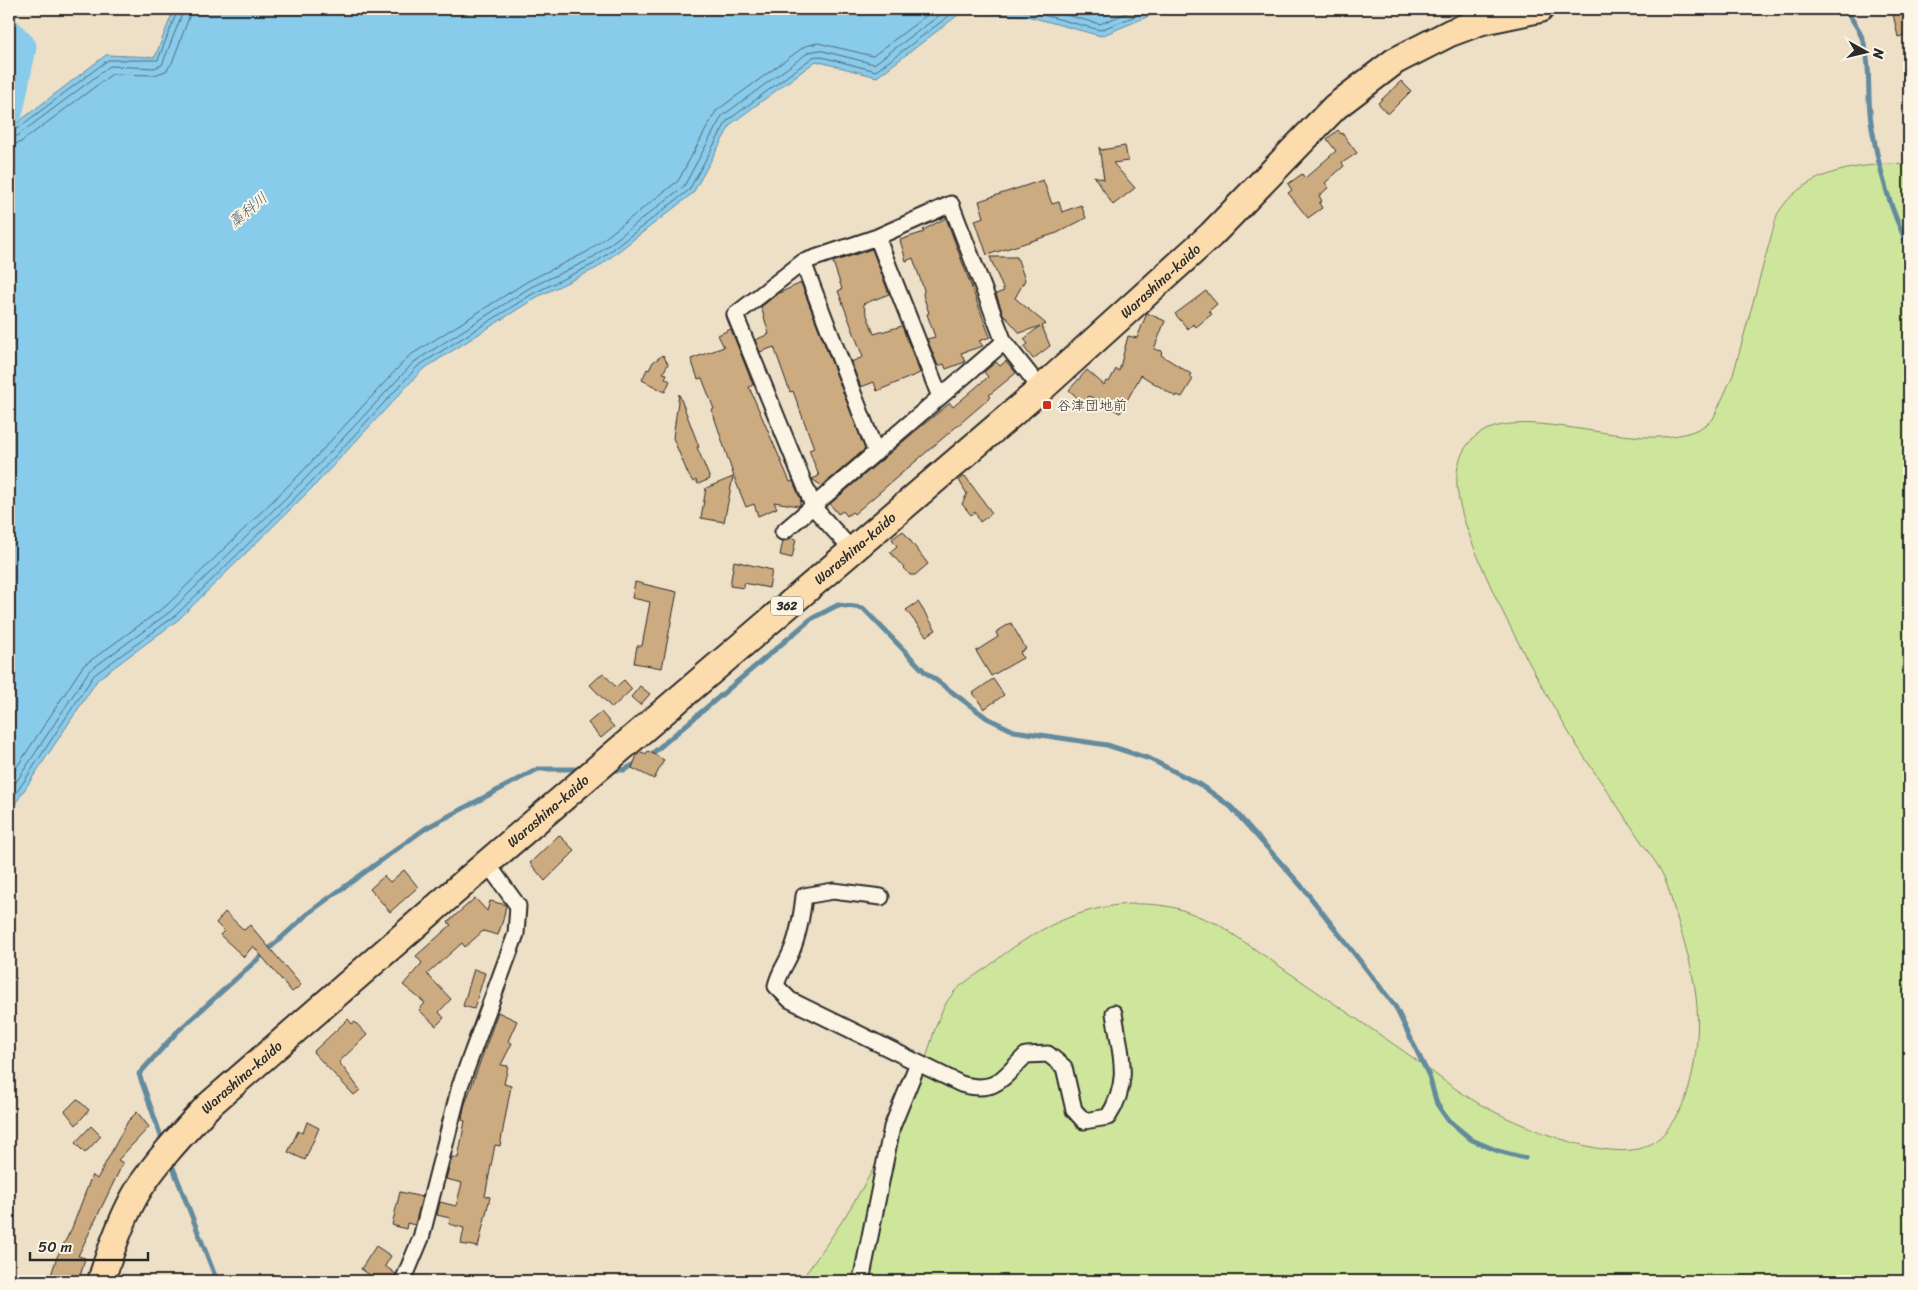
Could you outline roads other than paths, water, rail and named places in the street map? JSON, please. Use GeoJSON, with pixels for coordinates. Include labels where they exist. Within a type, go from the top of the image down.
{"type":"FeatureCollection","features":[{"type":"Feature","properties":{"kind":"highway","name":"Warashina-kaido"},"geometry":{"type":"LineString","coordinates":[[100,1281],[109,1254],[139,1190],[176,1141],[208,1106],[487,863],[1041,389],[1211,235],[1335,107],[1395,61],[1450,32],[1482,21],[1540,9]]}},
{"type":"Feature","properties":{"kind":"street"},"geometry":{"type":"LineString","coordinates":[[852,550],[814,508],[735,315],[803,262],[876,237],[951,204],[1004,342],[1041,389]]}},
{"type":"Feature","properties":{"kind":"street"},"geometry":{"type":"LineString","coordinates":[[876,237],[940,397]]}},
{"type":"Feature","properties":{"kind":"street"},"geometry":{"type":"LineString","coordinates":[[803,262],[876,453]]}},
{"type":"Feature","properties":{"kind":"street"},"geometry":{"type":"LineString","coordinates":[[783,532],[814,508],[1004,342]]}},
{"type":"Feature","properties":{"kind":"street"},"geometry":{"type":"LineString","coordinates":[[402,1281],[421,1238],[460,1086],[516,934],[518,906],[487,863]]}},
{"type":"Feature","properties":{"kind":"street"},"geometry":{"type":"LineString","coordinates":[[881,897],[833,891],[804,896],[801,921],[792,950],[780,971],[776,986],[790,1000],[961,1084],[978,1089],[996,1085],[1026,1055],[1048,1054],[1064,1067],[1074,1110],[1084,1121],[1108,1117],[1118,1102],[1124,1079],[1114,1013]]}},
{"type":"Feature","properties":{"kind":"street"},"geometry":{"type":"LineString","coordinates":[[862,1281],[892,1127],[918,1063]]}},
{"type":"Feature","properties":{"kind":"water"},"geometry":{"type":"Polygon","coordinates":[[[174,9],[1166,9],[1101,36],[1027,16],[962,12],[877,77],[816,61],[731,124],[693,193],[597,268],[537,297],[422,370],[315,485],[178,620],[98,679],[9,813],[9,129],[106,55],[155,57],[174,9]]]}},
{"type":"Feature","properties":{"kind":"waterway"},"geometry":{"type":"LineString","coordinates":[[1844,9],[1855,24],[1866,52],[1870,111],[1878,159],[1891,204],[1909,247]]}},
{"type":"Feature","properties":{"kind":"waterway","name":"藁科川"},"geometry":{"type":"LineString","coordinates":[[9,33],[22,47],[9,110]]}},
{"type":"Feature","properties":{"kind":"waterway"},"geometry":{"type":"LineString","coordinates":[[647,758],[811,619],[838,605],[863,608],[925,672],[987,718],[1014,731],[1107,745],[1150,759],[1201,785],[1231,807],[1304,889],[1395,1006],[1429,1076],[1437,1104],[1448,1120],[1472,1140],[1498,1151],[1525,1158]]}},
{"type":"Feature","properties":{"kind":"waterway"},"geometry":{"type":"LineString","coordinates":[[610,770],[624,770],[639,762]]}},
{"type":"Feature","properties":{"kind":"waterway"},"geometry":{"type":"LineString","coordinates":[[163,1142],[139,1074],[177,1032],[311,911],[426,828],[538,769],[581,769]]}},
{"type":"Feature","properties":{"kind":"waterway"},"geometry":{"type":"LineString","coordinates":[[170,1160],[217,1281]]}},
{"type":"Feature","properties":{"kind":"place","name":"谷津団地前"},"geometry":{"type":"Point","coordinates":[1047,405]}}]}
